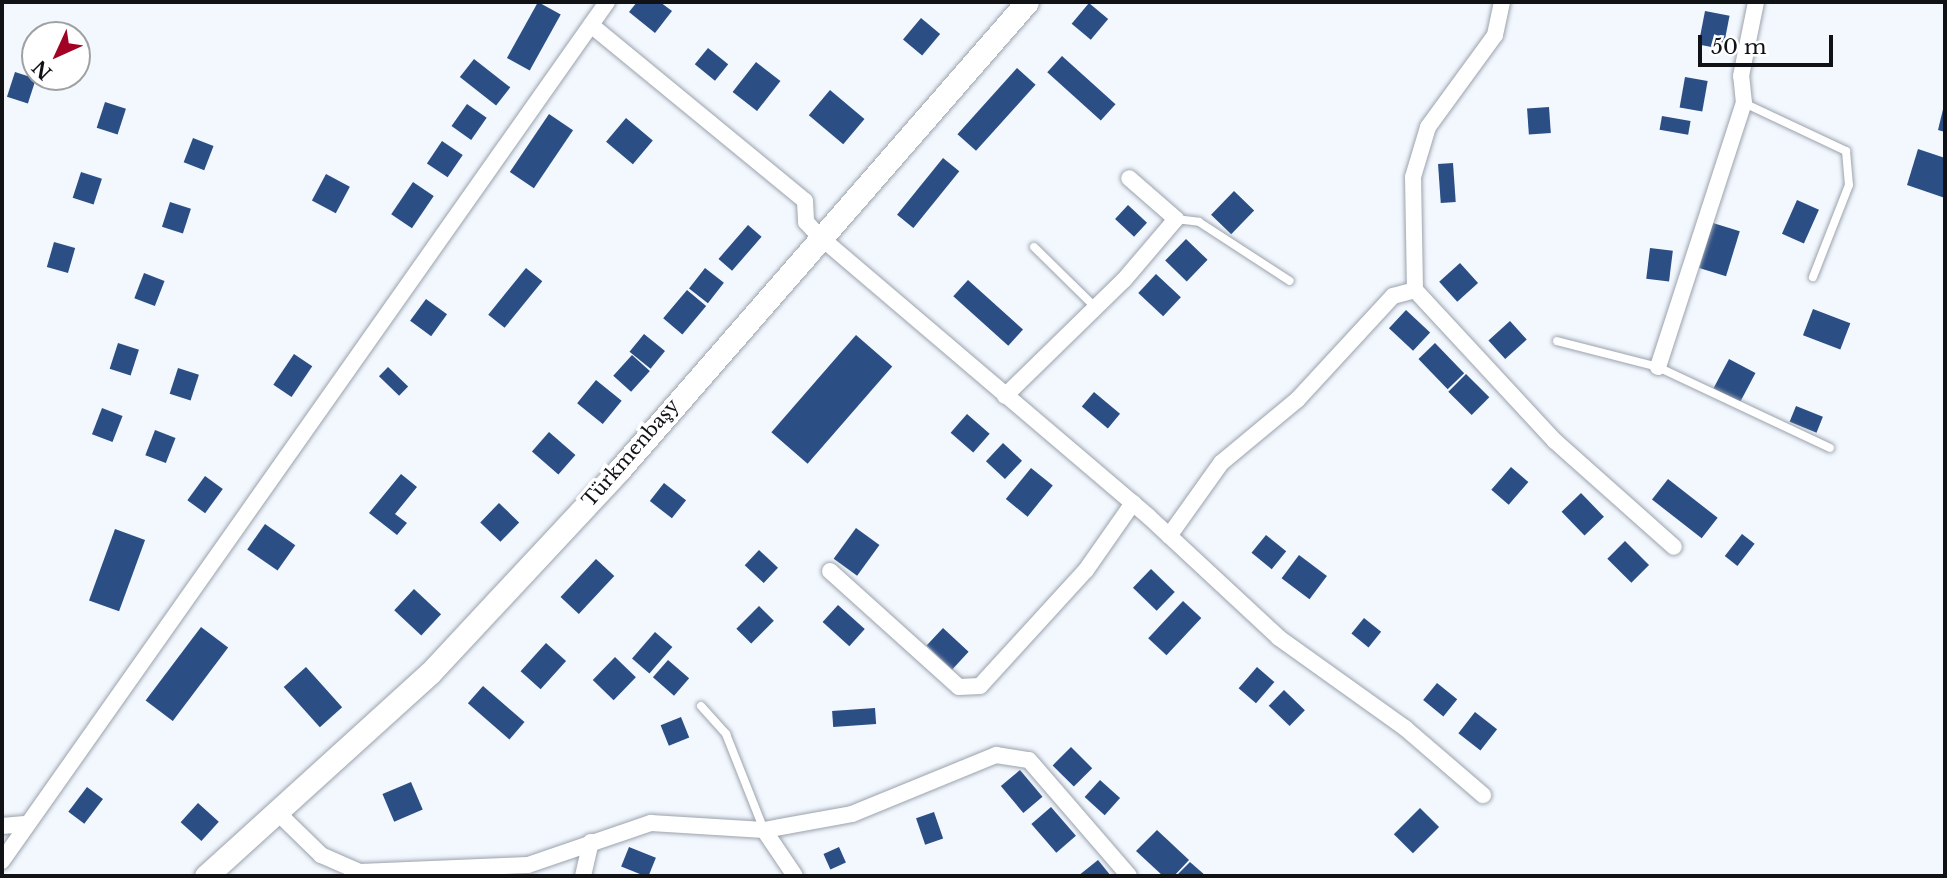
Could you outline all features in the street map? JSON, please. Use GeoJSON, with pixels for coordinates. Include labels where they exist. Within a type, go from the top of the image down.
{"type":"FeatureCollection","features":[{"type":"Feature","properties":{"kind":"street"},"geometry":{"type":"LineString","coordinates":[[2,861],[25,824],[607,2]]}},
{"type":"Feature","properties":{"kind":"street","name":"Türkmenbaşy"},"geometry":{"type":"LineString","coordinates":[[206,876],[430,673],[620,469],[819,236],[1027,2]]}},
{"type":"Feature","properties":{"kind":"street"},"geometry":{"type":"LineString","coordinates":[[1502,2],[1495,35],[1428,127],[1417,164],[1410,231],[1415,290],[1555,441],[1674,547]]}},
{"type":"Feature","properties":{"kind":"street"},"geometry":{"type":"LineString","coordinates":[[1658,367],[1744,103],[1741,76],[1756,2]]}},
{"type":"Feature","properties":{"kind":"street"},"geometry":{"type":"LineString","coordinates":[[591,24],[804,201],[806,222],[819,236],[1133,503],[1279,638],[1405,728],[1483,795]]}},
{"type":"Feature","properties":{"kind":"street"},"geometry":{"type":"LineString","coordinates":[[1005,396],[1095,307],[1176,219],[1129,178]]}},
{"type":"Feature","properties":{"kind":"street"},"geometry":{"type":"LineString","coordinates":[[1169,536],[1221,463],[1297,400],[1393,296],[1415,290]]}},
{"type":"Feature","properties":{"kind":"street"},"geometry":{"type":"LineString","coordinates":[[830,571],[958,687],[980,686],[1086,570],[1133,503]]}},
{"type":"Feature","properties":{"kind":"street"},"geometry":{"type":"LineString","coordinates":[[277,812],[321,855],[358,874],[528,864],[651,823],[764,830],[852,814],[996,755],[1029,760],[1129,876]]}},
{"type":"Feature","properties":{"kind":"street"},"geometry":{"type":"LineString","coordinates":[[2,826],[25,824]]}},
{"type":"Feature","properties":{"kind":"street"},"geometry":{"type":"LineString","coordinates":[[764,830],[789,873]]}},
{"type":"Feature","properties":{"kind":"street"},"geometry":{"type":"LineString","coordinates":[[583,876],[591,842]]}},
{"type":"Feature","properties":{"kind":"lane"},"geometry":{"type":"LineString","coordinates":[[1744,103],[1846,151],[1849,185],[1812,277]]}},
{"type":"Feature","properties":{"kind":"lane"},"geometry":{"type":"LineString","coordinates":[[1176,219],[1199,222],[1290,281]]}},
{"type":"Feature","properties":{"kind":"lane"},"geometry":{"type":"LineString","coordinates":[[1034,247],[1095,307]]}},
{"type":"Feature","properties":{"kind":"lane"},"geometry":{"type":"LineString","coordinates":[[1557,341],[1658,367],[1830,448]]}},
{"type":"Feature","properties":{"kind":"lane"},"geometry":{"type":"LineString","coordinates":[[701,706],[731,743],[764,830]]}},
{"type":"Feature","properties":{"kind":"building"},"geometry":{"type":"Polygon","coordinates":[[[538,2],[561,15],[530,71],[507,58],[538,2]]]}},
{"type":"Feature","properties":{"kind":"building"},"geometry":{"type":"Polygon","coordinates":[[[637,2],[660,2],[672,11],[655,33],[629,12],[637,2]]]}},
{"type":"Feature","properties":{"kind":"building"},"geometry":{"type":"Polygon","coordinates":[[[1089,3],[1108,19],[1091,40],[1072,24],[1089,3]]]}},
{"type":"Feature","properties":{"kind":"building"},"geometry":{"type":"Polygon","coordinates":[[[1705,11],[1730,16],[1723,49],[1699,44],[1705,11]]]}},
{"type":"Feature","properties":{"kind":"building"},"geometry":{"type":"Polygon","coordinates":[[[921,18],[940,34],[922,56],[903,39],[921,18]]]}},
{"type":"Feature","properties":{"kind":"building"},"geometry":{"type":"Polygon","coordinates":[[[708,48],[728,64],[715,81],[695,64],[708,48]]]}},
{"type":"Feature","properties":{"kind":"building"},"geometry":{"type":"Polygon","coordinates":[[[1062,56],[1116,104],[1101,121],[1047,72],[1062,56]]]}},
{"type":"Feature","properties":{"kind":"building"},"geometry":{"type":"Polygon","coordinates":[[[474,59],[510,87],[496,105],[460,77],[474,59]]]}},
{"type":"Feature","properties":{"kind":"building"},"geometry":{"type":"Polygon","coordinates":[[[756,62],[780,81],[757,111],[733,92],[756,62]]]}},
{"type":"Feature","properties":{"kind":"building"},"geometry":{"type":"Polygon","coordinates":[[[1017,68],[1036,85],[976,151],[957,134],[1017,68]]]}},
{"type":"Feature","properties":{"kind":"building"},"geometry":{"type":"Polygon","coordinates":[[[15,72],[21,74],[21,91],[32,91],[28,104],[7,97],[15,72]]]}},
{"type":"Feature","properties":{"kind":"building"},"geometry":{"type":"Polygon","coordinates":[[[1685,77],[1708,81],[1702,112],[1680,108],[1685,77]]]}},
{"type":"Feature","properties":{"kind":"building"},"geometry":{"type":"Polygon","coordinates":[[[830,90],[864,119],[843,144],[809,115],[830,90]]]}},
{"type":"Feature","properties":{"kind":"building"},"geometry":{"type":"Polygon","coordinates":[[[1945,101],[1945,132],[1938,130],[1945,101]]]}},
{"type":"Feature","properties":{"kind":"building"},"geometry":{"type":"Polygon","coordinates":[[[105,102],[126,109],[118,134],[97,128],[105,102]]]}},
{"type":"Feature","properties":{"kind":"building"},"geometry":{"type":"Polygon","coordinates":[[[467,104],[487,118],[471,140],[452,126],[467,104]]]}},
{"type":"Feature","properties":{"kind":"building"},"geometry":{"type":"Polygon","coordinates":[[[1549,107],[1551,133],[1529,134],[1527,109],[1549,107]]]}},
{"type":"Feature","properties":{"kind":"building"},"geometry":{"type":"Polygon","coordinates":[[[549,114],[573,130],[534,188],[510,172],[549,114]]]}},
{"type":"Feature","properties":{"kind":"building"},"geometry":{"type":"Polygon","coordinates":[[[1662,116],[1691,121],[1688,135],[1660,130],[1662,116]]]}},
{"type":"Feature","properties":{"kind":"building"},"geometry":{"type":"Polygon","coordinates":[[[626,118],[653,140],[633,164],[606,142],[626,118]]]}},
{"type":"Feature","properties":{"kind":"building"},"geometry":{"type":"Polygon","coordinates":[[[193,138],[214,146],[204,170],[184,162],[193,138]]]}},
{"type":"Feature","properties":{"kind":"building"},"geometry":{"type":"Polygon","coordinates":[[[442,141],[463,155],[448,177],[427,163],[442,141]]]}},
{"type":"Feature","properties":{"kind":"building"},"geometry":{"type":"Polygon","coordinates":[[[1918,149],[1945,158],[1945,198],[1907,185],[1918,149]]]}},
{"type":"Feature","properties":{"kind":"building"},"geometry":{"type":"Polygon","coordinates":[[[943,158],[959,171],[913,228],[897,215],[943,158]]]}},
{"type":"Feature","properties":{"kind":"building"},"geometry":{"type":"Polygon","coordinates":[[[1453,163],[1456,202],[1441,203],[1438,164],[1453,163]]]}},
{"type":"Feature","properties":{"kind":"building"},"geometry":{"type":"Polygon","coordinates":[[[81,172],[102,179],[94,204],[73,198],[81,172]]]}},
{"type":"Feature","properties":{"kind":"building"},"geometry":{"type":"Polygon","coordinates":[[[326,174],[350,187],[336,213],[312,200],[326,174]]]}},
{"type":"Feature","properties":{"kind":"building"},"geometry":{"type":"Polygon","coordinates":[[[413,182],[434,196],[412,228],[391,214],[413,182]]]}},
{"type":"Feature","properties":{"kind":"building"},"geometry":{"type":"Polygon","coordinates":[[[1234,191],[1254,210],[1231,234],[1211,215],[1234,191]]]}},
{"type":"Feature","properties":{"kind":"building"},"geometry":{"type":"Polygon","coordinates":[[[1797,200],[1819,210],[1804,244],[1782,234],[1797,200]]]}},
{"type":"Feature","properties":{"kind":"building"},"geometry":{"type":"Polygon","coordinates":[[[170,202],[191,209],[183,234],[162,227],[170,202]]]}},
{"type":"Feature","properties":{"kind":"building"},"geometry":{"type":"Polygon","coordinates":[[[1128,205],[1147,223],[1134,237],[1115,219],[1128,205]]]}},
{"type":"Feature","properties":{"kind":"building"},"geometry":{"type":"Polygon","coordinates":[[[1713,223],[1740,231],[1726,276],[1699,268],[1713,223]]]}},
{"type":"Feature","properties":{"kind":"building"},"geometry":{"type":"Polygon","coordinates":[[[748,225],[762,237],[732,271],[718,259],[748,225]]]}},
{"type":"Feature","properties":{"kind":"building"},"geometry":{"type":"Polygon","coordinates":[[[1186,239],[1208,260],[1187,281],[1165,261],[1186,239]]]}},
{"type":"Feature","properties":{"kind":"building"},"geometry":{"type":"Polygon","coordinates":[[[54,242],[75,248],[68,273],[47,267],[54,242]]]}},
{"type":"Feature","properties":{"kind":"building"},"geometry":{"type":"Polygon","coordinates":[[[1650,248],[1673,251],[1669,282],[1646,279],[1650,248]]]}},
{"type":"Feature","properties":{"kind":"building"},"geometry":{"type":"Polygon","coordinates":[[[1460,263],[1478,283],[1457,302],[1439,282],[1460,263]]]}},
{"type":"Feature","properties":{"kind":"building"},"geometry":{"type":"Polygon","coordinates":[[[526,268],[542,281],[505,328],[488,315],[526,268]]]}},
{"type":"Feature","properties":{"kind":"building"},"geometry":{"type":"Polygon","coordinates":[[[705,268],[724,283],[708,303],[689,288],[705,268]]]}},
{"type":"Feature","properties":{"kind":"building"},"geometry":{"type":"Polygon","coordinates":[[[144,273],[165,281],[155,306],[134,298],[144,273]]]}},
{"type":"Feature","properties":{"kind":"building"},"geometry":{"type":"Polygon","coordinates":[[[1156,274],[1181,297],[1163,316],[1138,293],[1156,274]]]}},
{"type":"Feature","properties":{"kind":"building"},"geometry":{"type":"Polygon","coordinates":[[[968,280],[1023,330],[1008,346],[953,296],[968,280]]]}},
{"type":"Feature","properties":{"kind":"building"},"geometry":{"type":"Polygon","coordinates":[[[687,290],[706,306],[682,334],[663,318],[687,290]]]}},
{"type":"Feature","properties":{"kind":"building"},"geometry":{"type":"Polygon","coordinates":[[[426,299],[447,314],[431,336],[410,321],[426,299]]]}},
{"type":"Feature","properties":{"kind":"building"},"geometry":{"type":"Polygon","coordinates":[[[1813,309],[1850,323],[1840,349],[1803,335],[1813,309]]]}},
{"type":"Feature","properties":{"kind":"building"},"geometry":{"type":"Polygon","coordinates":[[[1406,310],[1430,333],[1413,351],[1389,328],[1406,310]]]}},
{"type":"Feature","properties":{"kind":"building"},"geometry":{"type":"Polygon","coordinates":[[[1510,321],[1527,340],[1505,359],[1488,340],[1510,321]]]}},
{"type":"Feature","properties":{"kind":"building"},"geometry":{"type":"Polygon","coordinates":[[[644,334],[665,351],[651,369],[630,352],[644,334]]]}},
{"type":"Feature","properties":{"kind":"building"},"geometry":{"type":"Polygon","coordinates":[[[856,335],[892,366],[808,464],[771,432],[856,335]]]}},
{"type":"Feature","properties":{"kind":"building"},"geometry":{"type":"Polygon","coordinates":[[[118,343],[139,350],[131,375],[110,369],[118,343]]]}},
{"type":"Feature","properties":{"kind":"building"},"geometry":{"type":"Polygon","coordinates":[[[1435,343],[1464,373],[1448,389],[1418,359],[1435,343]]]}},
{"type":"Feature","properties":{"kind":"building"},"geometry":{"type":"Polygon","coordinates":[[[294,354],[312,366],[292,397],[273,385],[294,354]]]}},
{"type":"Feature","properties":{"kind":"building"},"geometry":{"type":"Polygon","coordinates":[[[632,355],[650,371],[631,392],[613,376],[632,355]]]}},
{"type":"Feature","properties":{"kind":"building"},"geometry":{"type":"Polygon","coordinates":[[[1729,359],[1755,373],[1740,402],[1714,388],[1729,359]]]}},
{"type":"Feature","properties":{"kind":"building"},"geometry":{"type":"Polygon","coordinates":[[[388,367],[408,386],[399,396],[379,376],[388,367]]]}},
{"type":"Feature","properties":{"kind":"building"},"geometry":{"type":"Polygon","coordinates":[[[178,368],[199,375],[191,400],[170,394],[178,368]]]}},
{"type":"Feature","properties":{"kind":"building"},"geometry":{"type":"Polygon","coordinates":[[[1466,374],[1489,397],[1472,415],[1448,392],[1466,374]]]}},
{"type":"Feature","properties":{"kind":"building"},"geometry":{"type":"Polygon","coordinates":[[[596,380],[622,401],[603,424],[577,403],[596,380]]]}},
{"type":"Feature","properties":{"kind":"building"},"geometry":{"type":"Polygon","coordinates":[[[1094,392],[1120,414],[1108,428],[1082,407],[1094,392]]]}},
{"type":"Feature","properties":{"kind":"building"},"geometry":{"type":"Polygon","coordinates":[[[1796,406],[1823,417],[1817,433],[1790,422],[1796,406]]]}},
{"type":"Feature","properties":{"kind":"building"},"geometry":{"type":"Polygon","coordinates":[[[102,408],[123,416],[113,442],[92,434],[102,408]]]}},
{"type":"Feature","properties":{"kind":"building"},"geometry":{"type":"Polygon","coordinates":[[[967,414],[990,434],[973,453],[951,433],[967,414]]]}},
{"type":"Feature","properties":{"kind":"building"},"geometry":{"type":"Polygon","coordinates":[[[155,430],[176,438],[166,463],[145,455],[155,430]]]}},
{"type":"Feature","properties":{"kind":"building"},"geometry":{"type":"Polygon","coordinates":[[[549,432],[575,455],[558,475],[532,452],[549,432]]]}},
{"type":"Feature","properties":{"kind":"building"},"geometry":{"type":"Polygon","coordinates":[[[1003,443],[1022,461],[1005,479],[986,461],[1003,443]]]}},
{"type":"Feature","properties":{"kind":"building"},"geometry":{"type":"Polygon","coordinates":[[[1511,467],[1528,482],[1509,505],[1491,490],[1511,467]]]}},
{"type":"Feature","properties":{"kind":"building"},"geometry":{"type":"Polygon","coordinates":[[[1031,468],[1053,486],[1028,517],[1006,499],[1031,468]]]}},
{"type":"Feature","properties":{"kind":"building"},"geometry":{"type":"Polygon","coordinates":[[[401,474],[417,487],[395,514],[407,523],[397,535],[369,513],[401,474]]]}},
{"type":"Feature","properties":{"kind":"building"},"geometry":{"type":"Polygon","coordinates":[[[205,476],[223,489],[205,513],[187,500],[205,476]]]}},
{"type":"Feature","properties":{"kind":"building"},"geometry":{"type":"Polygon","coordinates":[[[1668,479],[1718,518],[1702,538],[1652,499],[1668,479]]]}},
{"type":"Feature","properties":{"kind":"building"},"geometry":{"type":"Polygon","coordinates":[[[664,483],[686,500],[672,518],[650,501],[664,483]]]}},
{"type":"Feature","properties":{"kind":"building"},"geometry":{"type":"Polygon","coordinates":[[[1581,493],[1604,517],[1585,535],[1562,512],[1581,493]]]}},
{"type":"Feature","properties":{"kind":"building"},"geometry":{"type":"Polygon","coordinates":[[[499,503],[519,522],[500,542],[480,522],[499,503]]]}},
{"type":"Feature","properties":{"kind":"building"},"geometry":{"type":"Polygon","coordinates":[[[265,524],[295,545],[278,571],[247,549],[265,524]]]}},
{"type":"Feature","properties":{"kind":"building"},"geometry":{"type":"Polygon","coordinates":[[[856,528],[879,545],[857,576],[834,559],[856,528]]]}},
{"type":"Feature","properties":{"kind":"building"},"geometry":{"type":"Polygon","coordinates":[[[115,529],[145,540],[119,611],[89,600],[115,529]]]}},
{"type":"Feature","properties":{"kind":"building"},"geometry":{"type":"Polygon","coordinates":[[[1742,534],[1755,544],[1737,566],[1725,556],[1742,534]]]}},
{"type":"Feature","properties":{"kind":"building"},"geometry":{"type":"Polygon","coordinates":[[[1266,535],[1286,551],[1272,569],[1252,553],[1266,535]]]}},
{"type":"Feature","properties":{"kind":"building"},"geometry":{"type":"Polygon","coordinates":[[[1625,541],[1649,565],[1631,583],[1607,559],[1625,541]]]}},
{"type":"Feature","properties":{"kind":"building"},"geometry":{"type":"Polygon","coordinates":[[[759,550],[778,568],[764,583],[745,565],[759,550]]]}},
{"type":"Feature","properties":{"kind":"building"},"geometry":{"type":"Polygon","coordinates":[[[1299,555],[1327,576],[1309,599],[1282,578],[1299,555]]]}},
{"type":"Feature","properties":{"kind":"building"},"geometry":{"type":"Polygon","coordinates":[[[596,559],[614,576],[579,614],[561,597],[596,559]]]}},
{"type":"Feature","properties":{"kind":"building"},"geometry":{"type":"Polygon","coordinates":[[[1151,569],[1175,592],[1157,611],[1133,588],[1151,569]]]}},
{"type":"Feature","properties":{"kind":"building"},"geometry":{"type":"Polygon","coordinates":[[[414,589],[441,614],[421,635],[394,610],[414,589]]]}},
{"type":"Feature","properties":{"kind":"building"},"geometry":{"type":"Polygon","coordinates":[[[1183,601],[1201,618],[1167,655],[1148,638],[1183,601]]]}},
{"type":"Feature","properties":{"kind":"building"},"geometry":{"type":"Polygon","coordinates":[[[838,605],[865,629],[849,646],[823,622],[838,605]]]}},
{"type":"Feature","properties":{"kind":"building"},"geometry":{"type":"Polygon","coordinates":[[[759,606],[774,621],[751,643],[736,629],[759,606]]]}},
{"type":"Feature","properties":{"kind":"building"},"geometry":{"type":"Polygon","coordinates":[[[1364,618],[1381,632],[1369,647],[1351,634],[1364,618]]]}},
{"type":"Feature","properties":{"kind":"building"},"geometry":{"type":"Polygon","coordinates":[[[201,627],[228,647],[173,721],[146,700],[201,627]]]}},
{"type":"Feature","properties":{"kind":"building"},"geometry":{"type":"Polygon","coordinates":[[[943,628],[969,652],[952,669],[927,646],[943,628]]]}},
{"type":"Feature","properties":{"kind":"building"},"geometry":{"type":"Polygon","coordinates":[[[655,632],[672,647],[649,674],[632,658],[655,632]]]}},
{"type":"Feature","properties":{"kind":"building"},"geometry":{"type":"Polygon","coordinates":[[[546,643],[566,661],[541,689],[521,671],[546,643]]]}},
{"type":"Feature","properties":{"kind":"building"},"geometry":{"type":"Polygon","coordinates":[[[615,657],[636,677],[614,700],[593,680],[615,657]]]}},
{"type":"Feature","properties":{"kind":"building"},"geometry":{"type":"Polygon","coordinates":[[[668,660],[689,678],[674,696],[653,677],[668,660]]]}},
{"type":"Feature","properties":{"kind":"building"},"geometry":{"type":"Polygon","coordinates":[[[306,667],[342,707],[320,727],[284,687],[306,667]]]}},
{"type":"Feature","properties":{"kind":"building"},"geometry":{"type":"Polygon","coordinates":[[[1257,667],[1274,682],[1256,703],[1239,688],[1257,667]]]}},
{"type":"Feature","properties":{"kind":"building"},"geometry":{"type":"Polygon","coordinates":[[[1437,683],[1457,699],[1443,716],[1423,700],[1437,683]]]}},
{"type":"Feature","properties":{"kind":"building"},"geometry":{"type":"Polygon","coordinates":[[[483,686],[525,722],[509,739],[468,703],[483,686]]]}},
{"type":"Feature","properties":{"kind":"building"},"geometry":{"type":"Polygon","coordinates":[[[1284,690],[1305,710],[1290,726],[1269,706],[1284,690]]]}},
{"type":"Feature","properties":{"kind":"building"},"geometry":{"type":"Polygon","coordinates":[[[875,708],[876,724],[833,727],[832,711],[875,708]]]}},
{"type":"Feature","properties":{"kind":"building"},"geometry":{"type":"Polygon","coordinates":[[[1475,712],[1497,729],[1480,751],[1458,733],[1475,712]]]}},
{"type":"Feature","properties":{"kind":"building"},"geometry":{"type":"Polygon","coordinates":[[[681,717],[689,737],[669,746],[661,725],[681,717]]]}},
{"type":"Feature","properties":{"kind":"building"},"geometry":{"type":"Polygon","coordinates":[[[1071,747],[1092,768],[1074,787],[1053,765],[1071,747]]]}},
{"type":"Feature","properties":{"kind":"building"},"geometry":{"type":"Polygon","coordinates":[[[1020,770],[1042,797],[1023,813],[1001,786],[1020,770]]]}},
{"type":"Feature","properties":{"kind":"building"},"geometry":{"type":"Polygon","coordinates":[[[1100,780],[1120,798],[1105,815],[1085,797],[1100,780]]]}},
{"type":"Feature","properties":{"kind":"building"},"geometry":{"type":"Polygon","coordinates":[[[411,782],[423,810],[394,822],[382,794],[411,782]]]}},
{"type":"Feature","properties":{"kind":"building"},"geometry":{"type":"Polygon","coordinates":[[[87,787],[103,799],[84,824],[68,812],[87,787]]]}},
{"type":"Feature","properties":{"kind":"building"},"geometry":{"type":"Polygon","coordinates":[[[198,803],[219,822],[201,841],[181,822],[198,803]]]}},
{"type":"Feature","properties":{"kind":"building"},"geometry":{"type":"Polygon","coordinates":[[[1051,807],[1076,836],[1056,853],[1031,824],[1051,807]]]}},
{"type":"Feature","properties":{"kind":"building"},"geometry":{"type":"Polygon","coordinates":[[[1420,808],[1439,827],[1413,853],[1394,834],[1420,808]]]}},
{"type":"Feature","properties":{"kind":"building"},"geometry":{"type":"Polygon","coordinates":[[[934,812],[943,838],[925,845],[916,818],[934,812]]]}},
{"type":"Feature","properties":{"kind":"building"},"geometry":{"type":"Polygon","coordinates":[[[1157,830],[1189,860],[1174,876],[1163,876],[1136,851],[1157,830]]]}},
{"type":"Feature","properties":{"kind":"building"},"geometry":{"type":"Polygon","coordinates":[[[629,847],[656,858],[649,876],[621,866],[629,847]]]}},
{"type":"Feature","properties":{"kind":"building"},"geometry":{"type":"Polygon","coordinates":[[[839,847],[846,863],[830,869],[823,854],[839,847]]]}},
{"type":"Feature","properties":{"kind":"building"},"geometry":{"type":"Polygon","coordinates":[[[1098,860],[1111,876],[1078,876],[1098,860]]]}},
{"type":"Feature","properties":{"kind":"building"},"geometry":{"type":"Polygon","coordinates":[[[1190,862],[1206,876],[1176,876],[1190,862]]]}}]}
